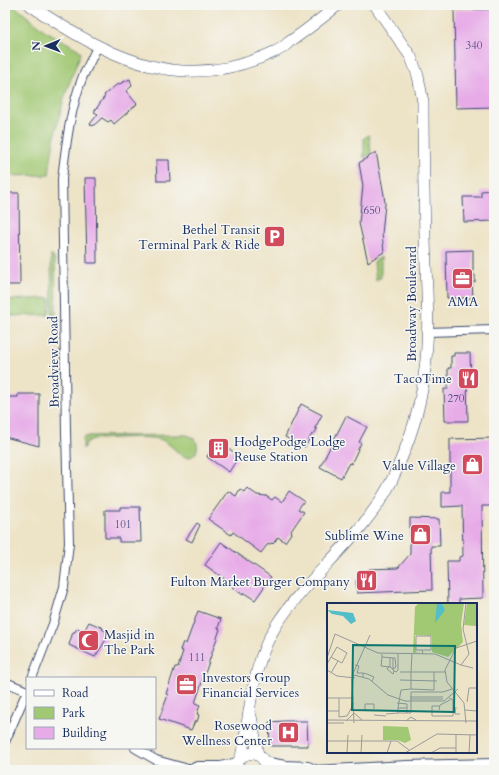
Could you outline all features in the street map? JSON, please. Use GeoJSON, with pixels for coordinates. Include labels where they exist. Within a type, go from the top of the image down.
{"type":"FeatureCollection","features":[{"type":"Feature","properties":{"kind":"street"},"geometry":{"type":"LineString","coordinates":[[30,5],[98,46],[121,56],[156,68],[184,71],[211,70],[243,64],[275,52],[308,30],[338,5]]}},
{"type":"Feature","properties":{"kind":"street","name":"Broadway Boulevard"},"geometry":{"type":"LineString","coordinates":[[238,763],[255,677],[262,653],[277,625],[293,603],[355,535],[379,503],[402,458],[420,401],[425,374],[427,332],[423,102],[418,76],[411,57],[375,5]]}},
{"type":"Feature","properties":{"kind":"street","name":"Broadview Road"},"geometry":{"type":"LineString","coordinates":[[32,677],[53,624],[64,587],[69,543],[62,179],[65,149],[75,101],[83,77],[98,46]]}},
{"type":"Feature","properties":{"kind":"street"},"geometry":{"type":"LineString","coordinates":[[427,332],[494,330]]}},
{"type":"Feature","properties":{"kind":"street"},"geometry":{"type":"LineString","coordinates":[[5,682],[26,691]]}},
{"type":"Feature","properties":{"kind":"street"},"geometry":{"type":"LineString","coordinates":[[5,742],[26,693]]}},
{"type":"Feature","properties":{"kind":"street","name":"Broadway Boulevard"},"geometry":{"type":"LineString","coordinates":[[250,708],[263,762]]}},
{"type":"Feature","properties":{"kind":"street"},"geometry":{"type":"LineString","coordinates":[[137,749],[156,760],[191,770],[197,766],[222,766],[238,763],[248,754],[263,762],[308,766],[315,770],[407,765],[494,763]]}},
{"type":"Feature","properties":{"kind":"green space"},"geometry":{"type":"Polygon","coordinates":[[[5,5],[13,5],[44,30],[78,49],[81,53],[60,113],[49,175],[5,176],[5,5]]]}},
{"type":"Feature","properties":{"kind":"green space"},"geometry":{"type":"Polygon","coordinates":[[[369,135],[371,153],[364,158],[364,138],[369,135]]]}},
{"type":"Feature","properties":{"kind":"green space"},"geometry":{"type":"Polygon","coordinates":[[[51,254],[55,260],[56,314],[52,315],[51,254]]]}},
{"type":"Feature","properties":{"kind":"green space"},"geometry":{"type":"Polygon","coordinates":[[[381,257],[381,277],[376,280],[374,262],[381,257]]]}},
{"type":"Feature","properties":{"kind":"green space"},"geometry":{"type":"Polygon","coordinates":[[[50,298],[49,315],[5,316],[5,300],[50,298]]]}},
{"type":"Feature","properties":{"kind":"green space"},"geometry":{"type":"Polygon","coordinates":[[[187,435],[193,438],[197,443],[197,451],[191,457],[186,457],[178,453],[162,440],[148,438],[93,439],[87,442],[83,449],[83,438],[89,436],[187,435]]]}},
{"type":"Feature","properties":{"kind":"building"},"geometry":{"type":"Polygon","coordinates":[[[494,9],[494,107],[456,108],[454,10],[494,9]]]}},
{"type":"Feature","properties":{"kind":"building"},"geometry":{"type":"Polygon","coordinates":[[[130,79],[132,86],[126,91],[137,104],[114,124],[111,120],[108,122],[102,118],[93,126],[90,124],[98,114],[94,112],[105,96],[104,95],[115,86],[130,79]]]}},
{"type":"Feature","properties":{"kind":"building"},"geometry":{"type":"Polygon","coordinates":[[[376,152],[385,204],[382,234],[384,252],[368,262],[359,223],[363,186],[359,163],[376,152]]]}},
{"type":"Feature","properties":{"kind":"building"},"geometry":{"type":"Polygon","coordinates":[[[156,160],[169,160],[170,181],[157,181],[156,160]]]}},
{"type":"Feature","properties":{"kind":"building"},"geometry":{"type":"Polygon","coordinates":[[[85,178],[96,178],[97,263],[87,263],[85,178]]]}},
{"type":"Feature","properties":{"kind":"building"},"geometry":{"type":"Polygon","coordinates":[[[494,190],[494,221],[464,222],[463,197],[481,197],[481,191],[494,190]]]}},
{"type":"Feature","properties":{"kind":"building"},"geometry":{"type":"Polygon","coordinates":[[[5,193],[19,193],[20,285],[5,285],[5,193]]]}},
{"type":"Feature","properties":{"kind":"building"},"geometry":{"type":"Polygon","coordinates":[[[473,250],[473,275],[475,275],[475,282],[472,282],[473,298],[447,298],[446,251],[473,250]]]}},
{"type":"Feature","properties":{"kind":"building"},"geometry":{"type":"Polygon","coordinates":[[[454,353],[470,353],[471,382],[467,382],[468,421],[445,421],[444,389],[448,389],[448,368],[451,368],[451,356],[454,356],[454,353]]]}},
{"type":"Feature","properties":{"kind":"building"},"geometry":{"type":"Polygon","coordinates":[[[18,394],[39,394],[39,446],[5,437],[5,397],[18,397],[18,394]]]}},
{"type":"Feature","properties":{"kind":"building"},"geometry":{"type":"Polygon","coordinates":[[[301,404],[322,415],[315,428],[317,429],[314,435],[312,434],[305,447],[285,437],[301,404]]]}},
{"type":"Feature","properties":{"kind":"building"},"geometry":{"type":"Polygon","coordinates":[[[346,416],[367,427],[359,442],[361,443],[351,464],[349,463],[341,478],[320,467],[346,416]]]}},
{"type":"Feature","properties":{"kind":"building"},"geometry":{"type":"Polygon","coordinates":[[[494,438],[494,506],[482,506],[483,598],[459,599],[459,603],[448,603],[447,561],[459,561],[459,557],[463,556],[462,506],[442,507],[442,492],[450,492],[450,439],[494,438]]]}},
{"type":"Feature","properties":{"kind":"building","name":"HodgePodge Lodge Reuse Station"},"geometry":{"type":"Polygon","coordinates":[[[215,439],[239,456],[229,472],[207,457],[215,439]]]}},
{"type":"Feature","properties":{"kind":"building"},"geometry":{"type":"Polygon","coordinates":[[[247,488],[257,495],[266,496],[272,500],[275,497],[282,502],[289,491],[304,501],[298,509],[304,512],[285,542],[278,537],[273,544],[267,545],[261,553],[233,532],[231,535],[208,519],[228,491],[236,496],[240,489],[244,492],[247,488]]]}},
{"type":"Feature","properties":{"kind":"building"},"geometry":{"type":"Polygon","coordinates":[[[120,507],[140,507],[141,542],[119,542],[119,538],[105,538],[105,510],[120,510],[120,507]]]}},
{"type":"Feature","properties":{"kind":"building"},"geometry":{"type":"Polygon","coordinates":[[[410,518],[439,519],[440,546],[431,546],[432,590],[357,593],[356,581],[369,569],[398,568],[410,554],[410,518]]]}},
{"type":"Feature","properties":{"kind":"building"},"geometry":{"type":"Polygon","coordinates":[[[197,523],[200,525],[192,542],[186,539],[197,523]]]}},
{"type":"Feature","properties":{"kind":"building"},"geometry":{"type":"Polygon","coordinates":[[[221,542],[271,577],[255,600],[244,593],[243,595],[232,587],[233,585],[205,565],[221,542]]]}},
{"type":"Feature","properties":{"kind":"building"},"geometry":{"type":"Polygon","coordinates":[[[198,611],[221,619],[218,628],[220,629],[195,703],[200,705],[197,714],[199,715],[197,722],[195,721],[191,730],[159,719],[168,695],[166,694],[175,667],[178,667],[183,651],[180,650],[183,642],[186,644],[198,611]]]}},
{"type":"Feature","properties":{"kind":"building","name":"Masjid in The Park"},"geometry":{"type":"Polygon","coordinates":[[[89,622],[103,628],[102,629],[109,633],[95,657],[69,645],[73,632],[75,632],[77,628],[84,631],[89,622]]]}},
{"type":"Feature","properties":{"kind":"building"},"geometry":{"type":"Polygon","coordinates":[[[307,721],[308,746],[270,746],[269,722],[307,721]]]}},
{"type":"Feature","properties":{"kind":"place","name":"Bethel Transit Terminal Park & Ride"},"geometry":{"type":"Point","coordinates":[275,236]}},
{"type":"Feature","properties":{"kind":"place","name":"AMA"},"geometry":{"type":"Point","coordinates":[463,279]}},
{"type":"Feature","properties":{"kind":"place","name":"TacoTime"},"geometry":{"type":"Point","coordinates":[468,378]}},
{"type":"Feature","properties":{"kind":"place","name":"HodgePodge Lodge Reuse Station"},"geometry":{"type":"Point","coordinates":[219,448]}},
{"type":"Feature","properties":{"kind":"place","name":"Value Village"},"geometry":{"type":"Point","coordinates":[472,465]}},
{"type":"Feature","properties":{"kind":"place","name":"Sublime Wine"},"geometry":{"type":"Point","coordinates":[420,535]}},
{"type":"Feature","properties":{"kind":"place","name":"Fulton Market Burger Company"},"geometry":{"type":"Point","coordinates":[366,581]}},
{"type":"Feature","properties":{"kind":"place","name":"Masjid in The Park"},"geometry":{"type":"Point","coordinates":[88,641]}},
{"type":"Feature","properties":{"kind":"place","name":"Investors Group Financial Services"},"geometry":{"type":"Point","coordinates":[186,684]}},
{"type":"Feature","properties":{"kind":"place","name":"Rosewood Wellness Center"},"geometry":{"type":"Point","coordinates":[288,732]}}]}
